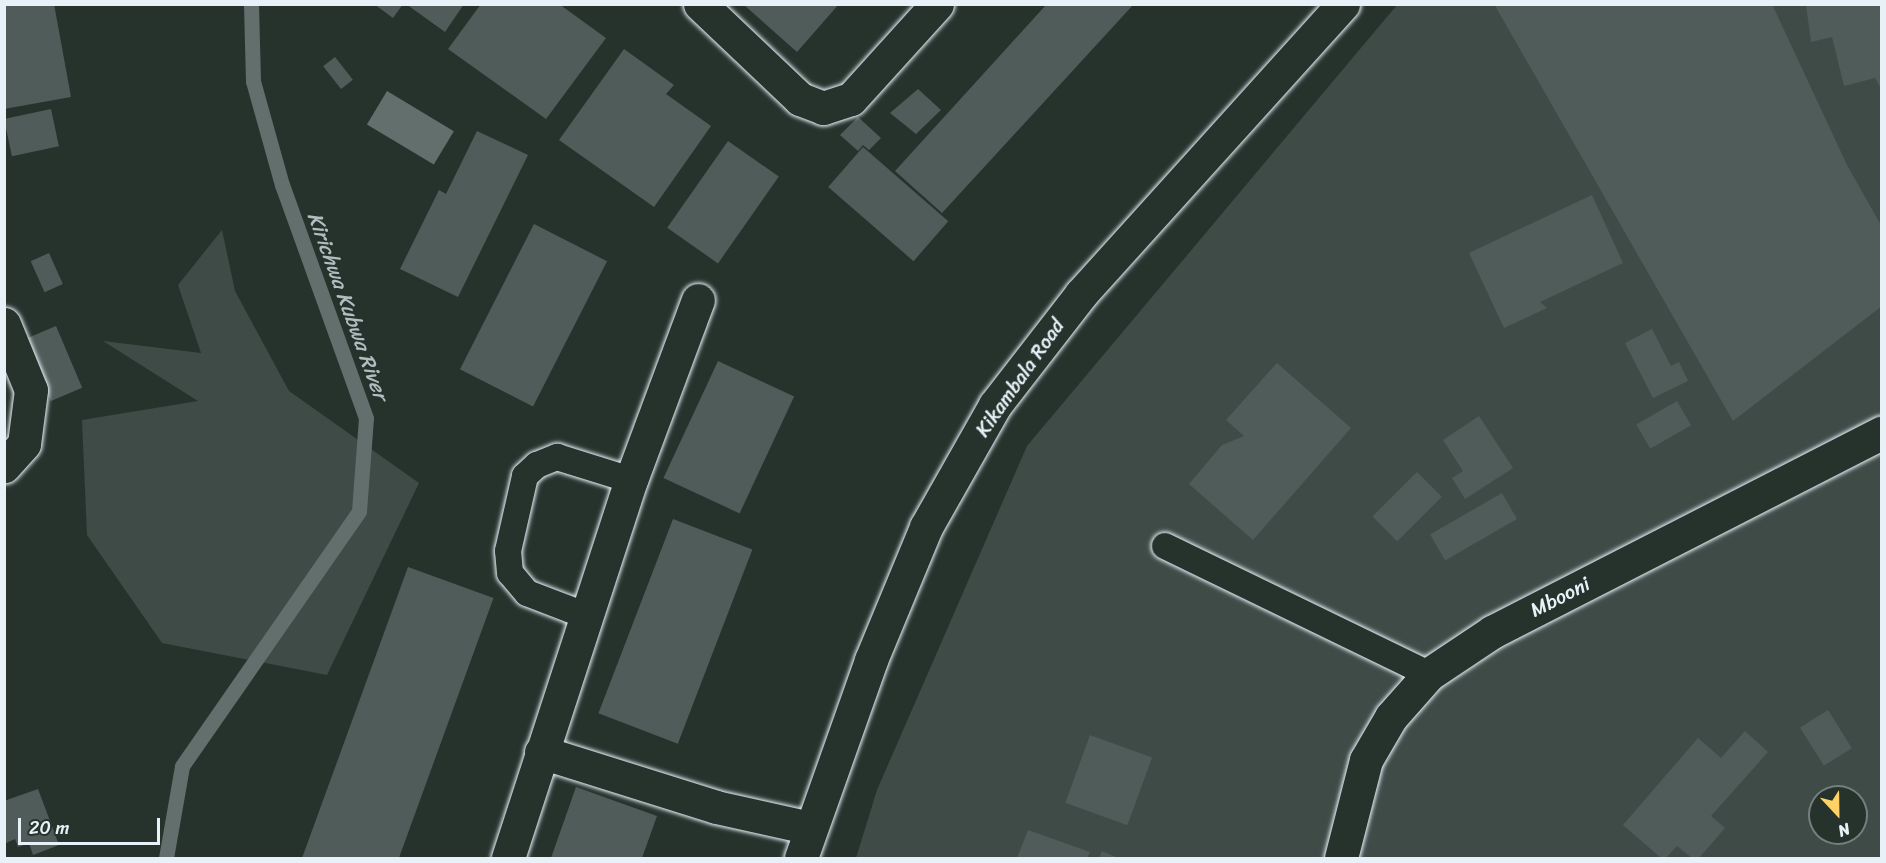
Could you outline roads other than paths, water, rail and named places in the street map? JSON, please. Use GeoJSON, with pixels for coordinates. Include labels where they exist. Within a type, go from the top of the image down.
{"type":"FeatureCollection","features":[{"type":"Feature","properties":{"kind":"street"},"geometry":{"type":"LineString","coordinates":[[700,4],[800,99],[823,108],[851,99],[937,4]]}},
{"type":"Feature","properties":{"kind":"street","name":"Kikambala Road"},"geometry":{"type":"LineString","coordinates":[[801,858],[871,660],[926,527],[995,405],[1081,294],[1343,4]]}},
{"type":"Feature","properties":{"kind":"street"},"geometry":{"type":"LineString","coordinates":[[508,858],[631,480],[698,300]]}},
{"type":"Feature","properties":{"kind":"street"},"geometry":{"type":"LineString","coordinates":[[4,324],[32,390],[24,444],[4,465]]}},
{"type":"Feature","properties":{"kind":"street","name":"Mbooni"},"geometry":{"type":"LineString","coordinates":[[1341,858],[1366,760],[1391,717],[1429,674],[1492,632],[1881,432]]}},
{"type":"Feature","properties":{"kind":"street"},"geometry":{"type":"LineString","coordinates":[[541,753],[716,807],[811,828]]}},
{"type":"Feature","properties":{"kind":"lane"},"geometry":{"type":"LineString","coordinates":[[587,616],[527,593],[510,573],[508,550],[525,476],[537,465],[557,457],[631,480]]}},
{"type":"Feature","properties":{"kind":"lane"},"geometry":{"type":"LineString","coordinates":[[1165,546],[1429,674]]}},
{"type":"Feature","properties":{"kind":"waterway","name":"Kirichwa Kubwa River"},"geometry":{"type":"LineString","coordinates":[[166,858],[182,766],[359,511],[366,418],[282,185],[253,81],[251,4]]}}]}
